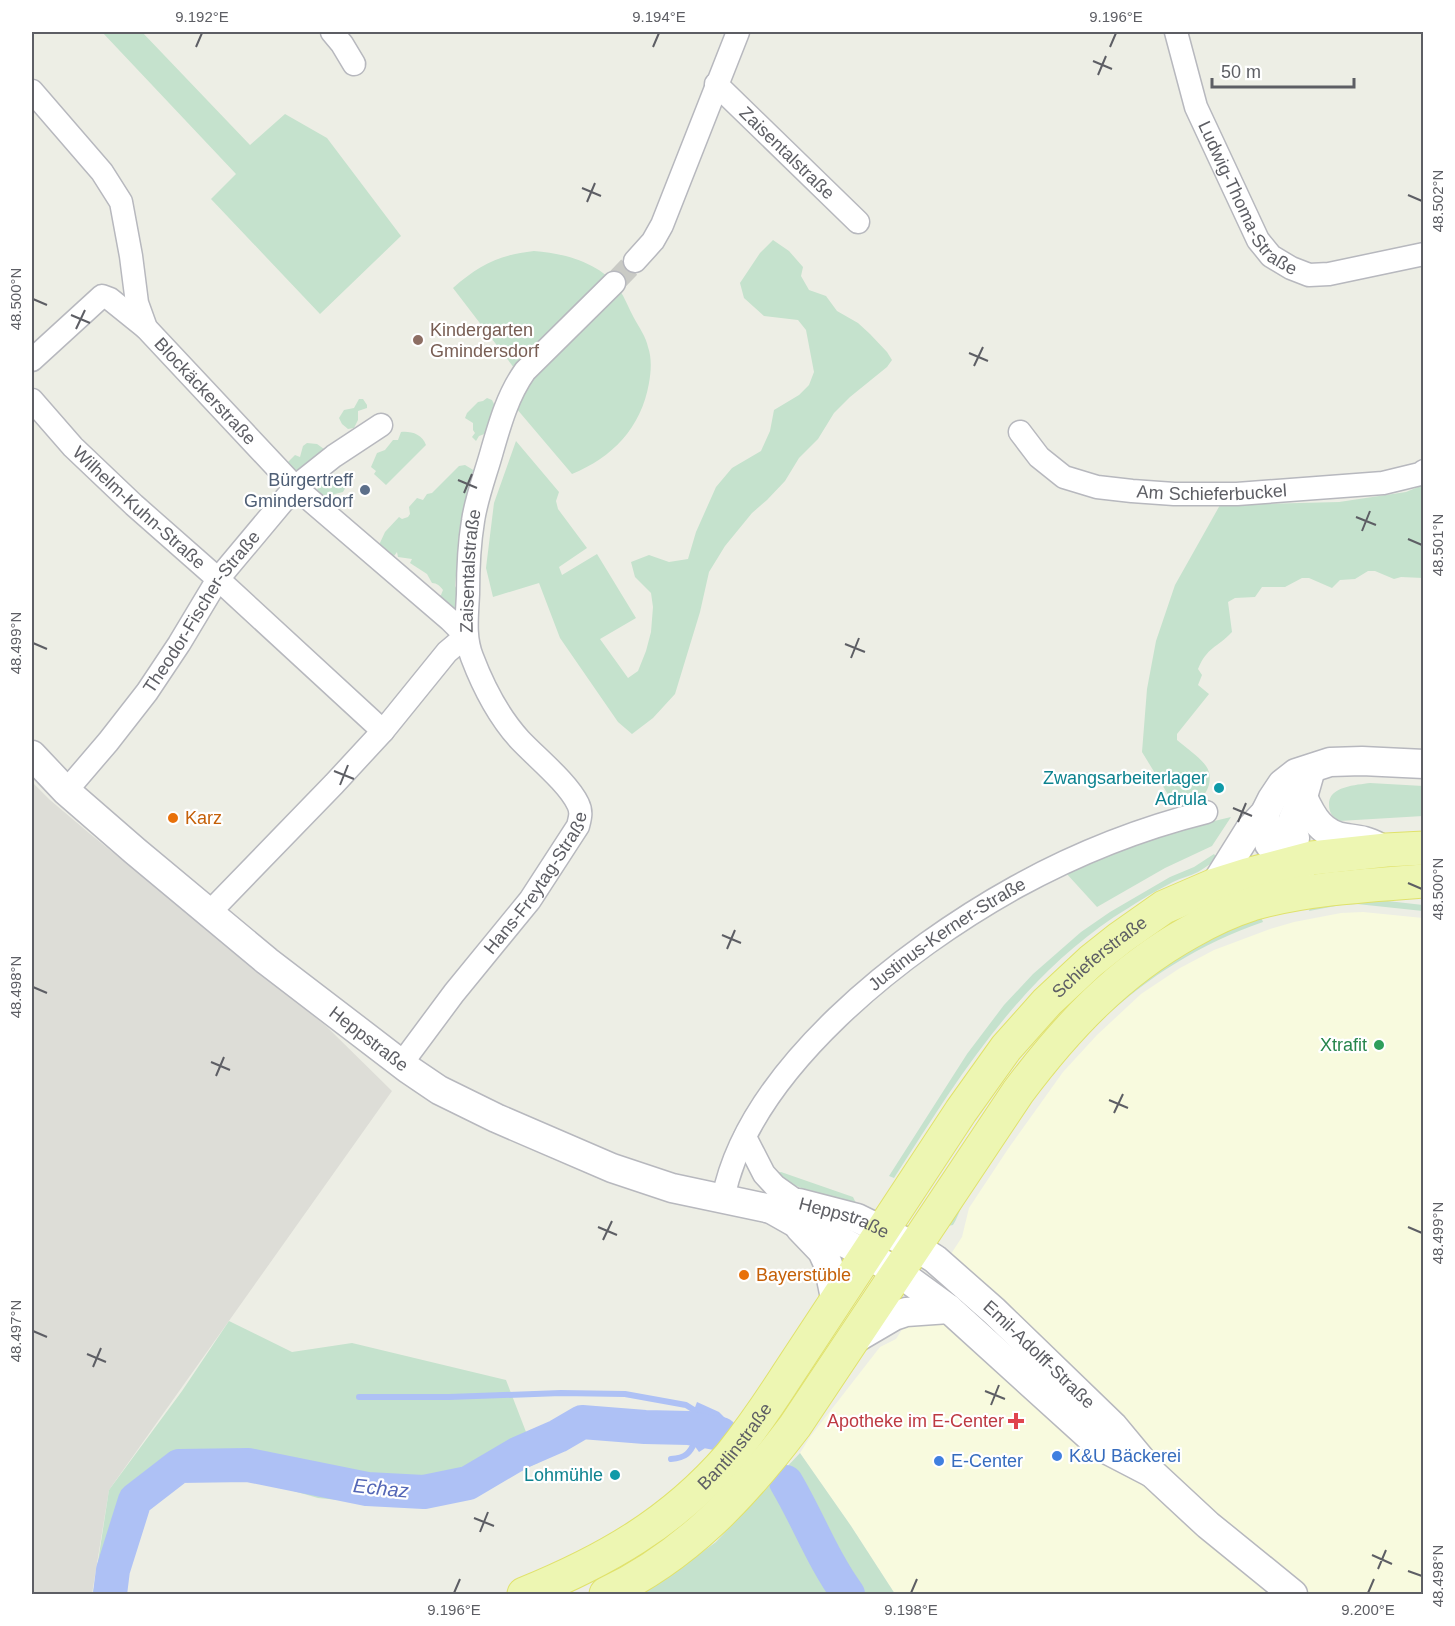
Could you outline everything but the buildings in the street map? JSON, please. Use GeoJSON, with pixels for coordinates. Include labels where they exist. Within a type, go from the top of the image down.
{"type":"FeatureCollection","features":[{"type":"Feature","properties":{"kind":"main road","name":"Schieferstraße"},"geometry":{"type":"LineString","coordinates":[[875,1242],[961,1111],[1006,1048],[1074,975],[1120,938],[1164,907],[1215,885],[1246,875],[1312,858],[1424,848]]}},
{"type":"Feature","properties":{"kind":"main road","name":"Schieferstraße"},"geometry":{"type":"LineString","coordinates":[[907,1259],[1018,1092],[1039,1065],[1068,1029],[1108,990],[1152,954],[1212,919],[1250,905],[1331,890],[1424,881]]}},
{"type":"Feature","properties":{"kind":"main road"},"geometry":{"type":"LineString","coordinates":[[926,1163],[956,1184]]}},
{"type":"Feature","properties":{"kind":"main road","name":"Bantlinstraße"},"geometry":{"type":"LineString","coordinates":[[524,1594],[583,1569],[618,1550],[657,1524],[695,1492],[752,1428],[875,1242]]}},
{"type":"Feature","properties":{"kind":"main road","name":"Bantlinstraße"},"geometry":{"type":"LineString","coordinates":[[606,1594],[638,1577],[668,1557],[733,1502],[764,1467],[795,1426],[907,1259]]}},
{"type":"Feature","properties":{"kind":"street"},"geometry":{"type":"LineString","coordinates":[[332,32],[354,64]]}},
{"type":"Feature","properties":{"kind":"street"},"geometry":{"type":"LineString","coordinates":[[635,261],[653,241],[662,225],[738,32]]}},
{"type":"Feature","properties":{"kind":"street","name":"Ludwig-Thoma-Straße"},"geometry":{"type":"LineString","coordinates":[[1176,32],[1196,107],[1258,240],[1271,256],[1309,275],[1329,274],[1424,254]]}},
{"type":"Feature","properties":{"kind":"street","name":"Zaisentalstraße"},"geometry":{"type":"LineString","coordinates":[[716,84],[858,222]]}},
{"type":"Feature","properties":{"kind":"street","name":"Blockäckerstraße"},"geometry":{"type":"LineString","coordinates":[[32,92],[102,172],[121,202],[137,303],[146,328],[295,487],[466,636]]}},
{"type":"Feature","properties":{"kind":"street","name":"Zaisentalstraße"},"geometry":{"type":"LineString","coordinates":[[209,913],[334,784],[383,731],[447,652],[466,636],[468,570],[473,519],[502,416],[516,384],[525,371],[614,283]]}},
{"type":"Feature","properties":{"kind":"street"},"geometry":{"type":"LineString","coordinates":[[32,360],[102,296],[110,299],[146,328]]}},
{"type":"Feature","properties":{"kind":"street","name":"Wilhelm-Kuhn-Straße"},"geometry":{"type":"LineString","coordinates":[[32,400],[73,447],[134,506],[218,579],[383,731]]}},
{"type":"Feature","properties":{"kind":"street","name":"Theodor-Fischer-Straße"},"geometry":{"type":"LineString","coordinates":[[66,791],[147,693],[218,579],[295,487],[334,456],[381,425]]}},
{"type":"Feature","properties":{"kind":"street","name":"Am Schieferbuckel"},"geometry":{"type":"LineString","coordinates":[[1020,432],[1038,457],[1064,477],[1097,487],[1132,492],[1248,493],[1383,483],[1424,471]]}},
{"type":"Feature","properties":{"kind":"street","name":"Hans-Freytag-Straße"},"geometry":{"type":"LineString","coordinates":[[402,1064],[454,993],[530,900],[578,826],[581,816],[580,807],[574,797],[519,738],[501,713],[480,674],[466,636]]}},
{"type":"Feature","properties":{"kind":"street","name":"Heppstraße"},"geometry":{"type":"LineString","coordinates":[[32,755],[66,791],[267,961],[402,1064],[455,1099],[570,1150],[643,1179],[672,1188],[788,1212],[847,1244],[875,1242],[907,1259]]}},
{"type":"Feature","properties":{"kind":"street"},"geometry":{"type":"LineString","coordinates":[[1215,885],[1250,829],[1265,813],[1282,784],[1296,773],[1320,764],[1344,761],[1424,764]]}},
{"type":"Feature","properties":{"kind":"street"},"geometry":{"type":"LineString","coordinates":[[1263,902],[1278,885],[1289,864],[1295,838],[1292,828],[1293,819],[1303,797],[1311,769]]}},
{"type":"Feature","properties":{"kind":"street"},"geometry":{"type":"LineString","coordinates":[[1303,797],[1313,816],[1325,831],[1343,838],[1364,840],[1386,850]]}},
{"type":"Feature","properties":{"kind":"street","name":"Justinus-Kerner-Straße"},"geometry":{"type":"LineString","coordinates":[[723,1199],[730,1169],[745,1137],[779,1082],[815,1040],[858,998],[923,947],[998,898],[1051,870],[1115,842],[1206,812]]}},
{"type":"Feature","properties":{"kind":"street"},"geometry":{"type":"LineString","coordinates":[[1265,813],[1269,844],[1289,864],[1331,890]]}},
{"type":"Feature","properties":{"kind":"street"},"geometry":{"type":"LineString","coordinates":[[745,1137],[764,1174],[775,1186],[788,1212],[822,1251],[828,1264],[836,1303]]}},
{"type":"Feature","properties":{"kind":"street","name":"Emil-Adolff-Straße"},"geometry":{"type":"LineString","coordinates":[[907,1259],[945,1266],[1113,1426],[1152,1473],[1208,1525],[1293,1594]]}},
{"type":"Feature","properties":{"kind":"street","name":"Emil-Adolff-Straße"},"geometry":{"type":"LineString","coordinates":[[907,1259],[949,1309],[1100,1446],[1152,1473]]}},
{"type":"Feature","properties":{"kind":"street"},"geometry":{"type":"LineString","coordinates":[[853,1340],[894,1316],[906,1312],[949,1309],[949,1299],[963,1282]]}},
{"type":"Feature","properties":{"kind":"shaded area"},"geometry":{"type":"Polygon","coordinates":[[[102,32],[142,32],[250,145],[285,114],[327,138],[401,236],[320,314],[211,199],[236,174],[102,32]]]}},
{"type":"Feature","properties":{"kind":"shaded area"},"geometry":{"type":"Polygon","coordinates":[[[773,240],[789,251],[803,267],[801,276],[809,290],[826,296],[837,311],[858,323],[870,334],[892,360],[834,413],[818,439],[799,458],[785,481],[752,513],[725,546],[709,572],[700,612],[675,694],[653,718],[632,734],[618,722],[560,638],[539,583],[493,597],[486,568],[494,503],[516,441],[559,492],[556,501],[558,509],[587,548],[559,567],[562,575],[597,554],[636,618],[600,639],[628,678],[638,671],[651,632],[653,607],[651,593],[635,577],[631,562],[649,555],[669,562],[688,559],[696,532],[716,487],[732,468],[761,451],[770,431],[774,410],[799,395],[809,385],[814,372],[806,330],[798,320],[764,316],[744,298],[740,283],[760,253],[773,240]]]}},
{"type":"Feature","properties":{"kind":"shaded area"},"geometry":{"type":"Polygon","coordinates":[[[534,251],[557,254],[581,261],[602,272],[611,280],[621,292],[644,336],[650,356],[649,383],[645,399],[632,427],[612,450],[572,474],[516,408],[521,377],[453,288],[490,262],[510,255],[534,251]]]}},
{"type":"Feature","properties":{"kind":"shaded area"},"geometry":{"type":"Polygon","coordinates":[[[487,398],[492,400],[495,406],[487,433],[479,436],[476,441],[472,437],[475,433],[473,423],[465,418],[478,402],[487,398]]]}},
{"type":"Feature","properties":{"kind":"shaded area"},"geometry":{"type":"Polygon","coordinates":[[[359,399],[363,399],[367,408],[358,411],[358,420],[354,428],[348,429],[339,418],[344,410],[354,408],[359,399]]]}},
{"type":"Feature","properties":{"kind":"shaded area"},"geometry":{"type":"Polygon","coordinates":[[[401,432],[416,434],[426,445],[386,485],[374,474],[376,471],[371,467],[377,453],[385,450],[393,440],[398,440],[401,432]]]}},
{"type":"Feature","properties":{"kind":"shaded area"},"geometry":{"type":"Polygon","coordinates":[[[307,443],[317,444],[324,449],[324,453],[296,475],[287,463],[295,455],[300,457],[303,446],[307,443]]]}},
{"type":"Feature","properties":{"kind":"shaded area"},"geometry":{"type":"Polygon","coordinates":[[[465,465],[475,471],[462,562],[457,565],[461,570],[456,576],[455,586],[459,593],[458,615],[437,597],[443,590],[432,583],[427,574],[410,563],[412,559],[398,557],[397,552],[394,556],[389,556],[379,545],[385,532],[399,517],[402,519],[408,517],[409,507],[417,498],[423,500],[459,466],[465,465]]]}},
{"type":"Feature","properties":{"kind":"shaded area"},"geometry":{"type":"Polygon","coordinates":[[[335,474],[343,477],[347,485],[343,492],[331,495],[329,503],[317,491],[318,486],[325,484],[326,478],[335,474]]]}},
{"type":"Feature","properties":{"kind":"shaded area"},"geometry":{"type":"Polygon","coordinates":[[[1423,485],[1423,578],[1394,579],[1375,571],[1368,571],[1355,579],[1340,580],[1332,588],[1309,578],[1302,578],[1285,587],[1262,587],[1255,597],[1235,598],[1228,602],[1232,632],[1209,652],[1198,669],[1202,675],[1198,685],[1209,694],[1177,734],[1177,740],[1206,766],[1210,778],[1209,784],[1203,796],[1193,803],[1184,804],[1172,801],[1142,752],[1147,689],[1156,641],[1175,585],[1220,505],[1339,502],[1406,492],[1423,485]]]}},
{"type":"Feature","properties":{"kind":"shaded area"},"geometry":{"type":"Polygon","coordinates":[[[32,782],[89,833],[326,1026],[392,1091],[109,1490],[92,1594],[32,1594],[32,782]]]}},
{"type":"Feature","properties":{"kind":"shaded area"},"geometry":{"type":"Polygon","coordinates":[[[1370,783],[1423,786],[1423,816],[1339,821],[1333,816],[1329,805],[1333,794],[1344,788],[1370,783]]]}},
{"type":"Feature","properties":{"kind":"shaded area"},"geometry":{"type":"Polygon","coordinates":[[[1231,817],[1212,846],[1165,868],[1097,907],[1066,873],[1185,828],[1231,817]]]}},
{"type":"Feature","properties":{"kind":"shaded area"},"geometry":{"type":"Polygon","coordinates":[[[1214,854],[1218,859],[1198,872],[1158,890],[1114,917],[1079,943],[1047,972],[990,1036],[941,1105],[894,1178],[889,1176],[967,1054],[1004,1005],[1033,974],[1081,932],[1110,912],[1214,854]]]}},
{"type":"Feature","properties":{"kind":"shaded area"},"geometry":{"type":"Polygon","coordinates":[[[1370,899],[1423,905],[1423,911],[1357,904],[1309,911],[1311,905],[1370,899]]]}},
{"type":"Feature","properties":{"kind":"shaded area"},"geometry":{"type":"Polygon","coordinates":[[[1363,912],[1423,918],[1423,1594],[895,1594],[800,1453],[810,1437],[880,1347],[896,1339],[962,1237],[969,1208],[1008,1149],[1063,1072],[1097,1035],[1141,994],[1180,968],[1214,950],[1294,922],[1341,913],[1363,912]]]}},
{"type":"Feature","properties":{"kind":"shaded area"},"geometry":{"type":"Polygon","coordinates":[[[1261,917],[1263,922],[1220,939],[1181,960],[1145,984],[1081,1041],[1026,1109],[972,1190],[953,1225],[948,1226],[996,1141],[1109,1004],[1207,938],[1261,917]]]}},
{"type":"Feature","properties":{"kind":"shaded area"},"geometry":{"type":"Polygon","coordinates":[[[781,1172],[853,1197],[856,1203],[792,1184],[776,1173],[781,1172]]]}},
{"type":"Feature","properties":{"kind":"shaded area"},"geometry":{"type":"Polygon","coordinates":[[[229,1321],[292,1352],[352,1343],[506,1380],[538,1463],[493,1482],[401,1506],[318,1498],[230,1473],[174,1480],[143,1513],[125,1569],[126,1594],[93,1594],[109,1490],[182,1391],[229,1321]]]}},
{"type":"Feature","properties":{"kind":"shaded area"},"geometry":{"type":"Polygon","coordinates":[[[800,1453],[895,1594],[639,1594],[672,1574],[716,1542],[800,1453]]]}},
{"type":"Feature","properties":{"kind":"water"},"geometry":{"type":"Polygon","coordinates":[[[697,1402],[719,1412],[728,1421],[716,1439],[699,1452],[688,1437],[697,1402]]]}},
{"type":"Feature","properties":{"kind":"waterway"},"geometry":{"type":"LineString","coordinates":[[359,1397],[625,1394],[686,1405],[694,1410],[697,1416]]}},
{"type":"Feature","properties":{"kind":"waterway","name":"Echaz"},"geometry":{"type":"LineString","coordinates":[[110,1594],[113,1570],[135,1500],[179,1466],[248,1465],[367,1489],[424,1492],[468,1483],[519,1453],[558,1436],[582,1422],[689,1428],[721,1434]]}},
{"type":"Feature","properties":{"kind":"waterway"},"geometry":{"type":"LineString","coordinates":[[671,1459],[687,1454],[696,1440]]}},
{"type":"Feature","properties":{"kind":"waterway","name":"Echaz"},"geometry":{"type":"LineString","coordinates":[[786,1482],[848,1594]]}},
{"type":"Feature","properties":{"kind":"tunnel"},"geometry":{"type":"LineString","coordinates":[[614,283],[635,261]]}},
{"type":"Feature","properties":{"kind":"place","name":"Kindergarten Gmindersdorf"},"geometry":{"type":"Point","coordinates":[418,340]}},
{"type":"Feature","properties":{"kind":"place","name":"Bürgertreff Gmindersdorf"},"geometry":{"type":"Point","coordinates":[365,490]}},
{"type":"Feature","properties":{"kind":"place","name":"Zwangsarbeiterlager Adrula"},"geometry":{"type":"Point","coordinates":[1219,788]}},
{"type":"Feature","properties":{"kind":"place","name":"Karz"},"geometry":{"type":"Point","coordinates":[173,818]}},
{"type":"Feature","properties":{"kind":"place","name":"Xtrafit"},"geometry":{"type":"Point","coordinates":[1379,1045]}},
{"type":"Feature","properties":{"kind":"place","name":"Bayerstüble"},"geometry":{"type":"Point","coordinates":[744,1275]}},
{"type":"Feature","properties":{"kind":"place","name":"Apotheke im E-Center"},"geometry":{"type":"Point","coordinates":[1016,1421]}},
{"type":"Feature","properties":{"kind":"place","name":"K&U Bäckerei"},"geometry":{"type":"Point","coordinates":[1057,1456]}},
{"type":"Feature","properties":{"kind":"place","name":"E-Center"},"geometry":{"type":"Point","coordinates":[939,1461]}},
{"type":"Feature","properties":{"kind":"place","name":"Lohmühle"},"geometry":{"type":"Point","coordinates":[615,1475]}}]}
